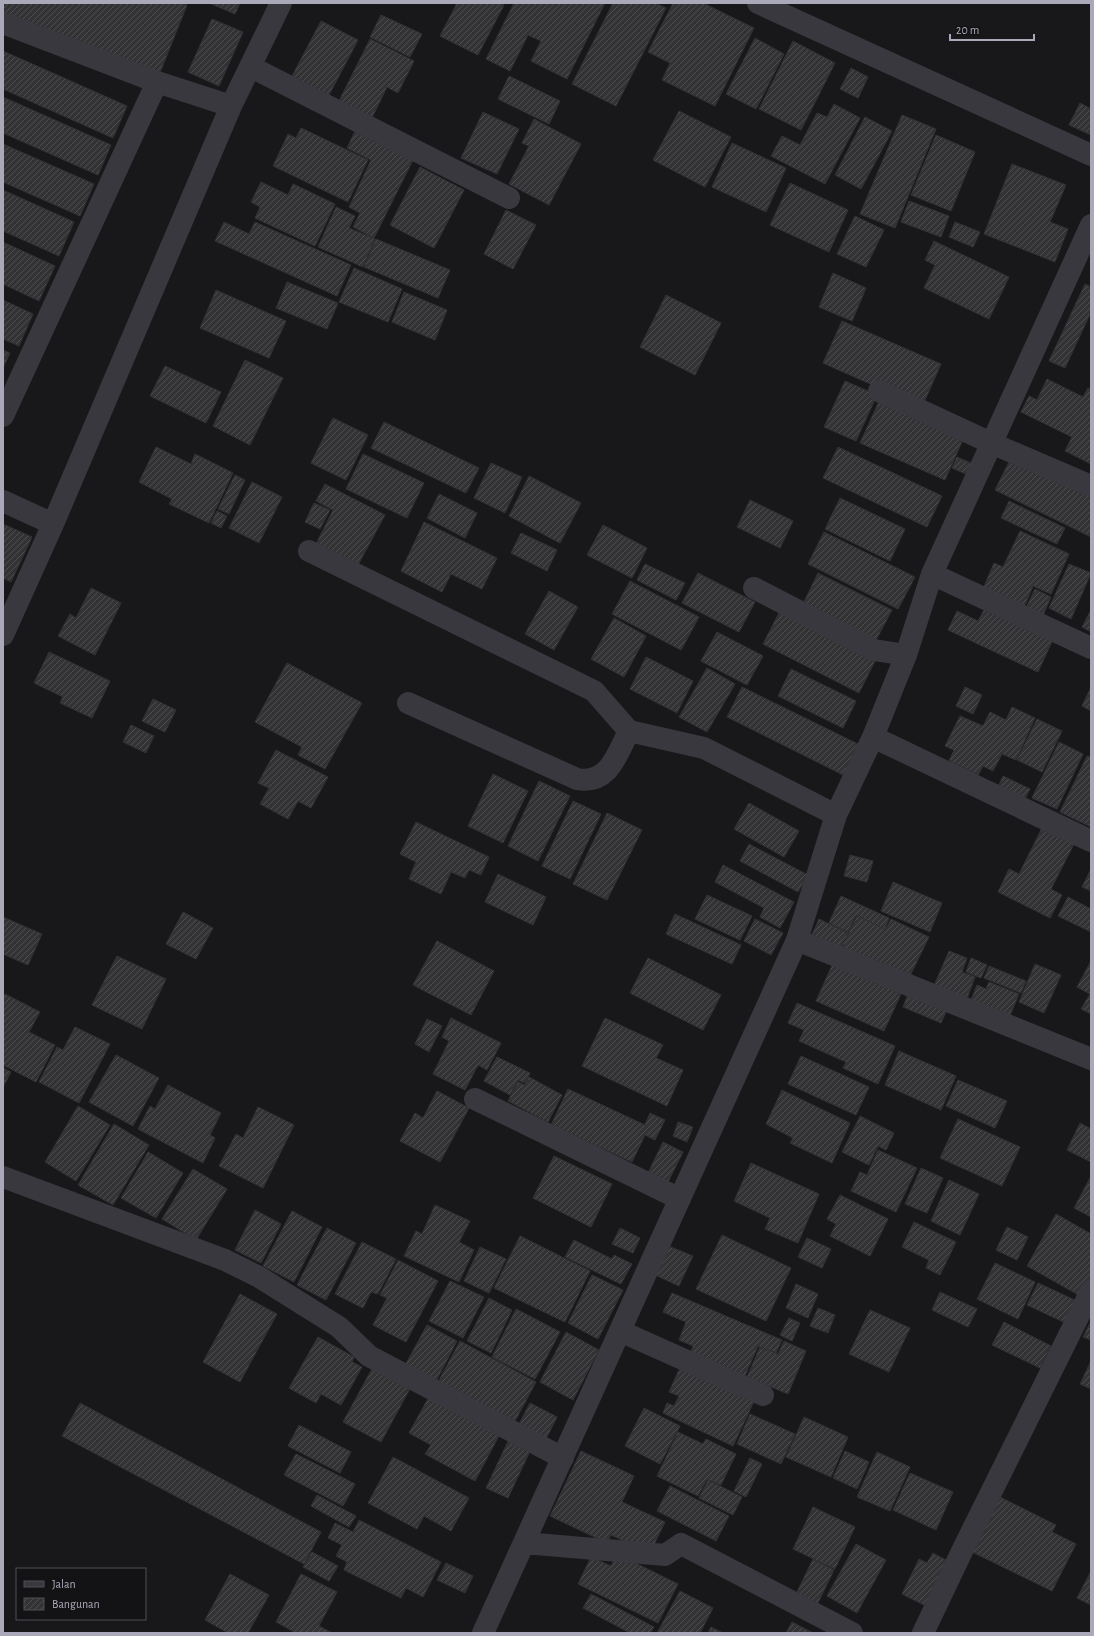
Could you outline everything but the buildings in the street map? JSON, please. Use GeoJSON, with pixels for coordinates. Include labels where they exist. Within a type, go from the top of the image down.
{"type":"FeatureCollection","features":[{"type":"Feature","properties":{"kind":"street"},"geometry":{"type":"LineString","coordinates":[[3,635],[53,524],[231,106],[281,3]]}},
{"type":"Feature","properties":{"kind":"street"},"geometry":{"type":"LineString","coordinates":[[758,3],[1091,155]]}},
{"type":"Feature","properties":{"kind":"street"},"geometry":{"type":"LineString","coordinates":[[3,23],[157,82],[231,106]]}},
{"type":"Feature","properties":{"kind":"street"},"geometry":{"type":"LineString","coordinates":[[251,67],[509,198]]}},
{"type":"Feature","properties":{"kind":"street"},"geometry":{"type":"LineString","coordinates":[[3,416],[157,82]]}},
{"type":"Feature","properties":{"kind":"street"},"geometry":{"type":"LineString","coordinates":[[483,1633],[564,1458],[797,940],[836,815],[873,737],[906,655],[932,574],[1091,225]]}},
{"type":"Feature","properties":{"kind":"street"},"geometry":{"type":"LineString","coordinates":[[879,391],[991,443],[1091,486]]}},
{"type":"Feature","properties":{"kind":"street"},"geometry":{"type":"LineString","coordinates":[[3,500],[53,524]]}},
{"type":"Feature","properties":{"kind":"street"},"geometry":{"type":"LineString","coordinates":[[309,551],[594,691],[629,731],[704,748],[836,815]]}},
{"type":"Feature","properties":{"kind":"street"},"geometry":{"type":"LineString","coordinates":[[932,574],[1091,648]]}},
{"type":"Feature","properties":{"kind":"street"},"geometry":{"type":"LineString","coordinates":[[754,588],[874,650],[906,655]]}},
{"type":"Feature","properties":{"kind":"street"},"geometry":{"type":"LineString","coordinates":[[408,703],[570,776],[584,780],[594,780],[608,770],[629,731]]}},
{"type":"Feature","properties":{"kind":"street"},"geometry":{"type":"LineString","coordinates":[[873,737],[1091,841]]}},
{"type":"Feature","properties":{"kind":"street"},"geometry":{"type":"LineString","coordinates":[[797,940],[1091,1059]]}},
{"type":"Feature","properties":{"kind":"street"},"geometry":{"type":"LineString","coordinates":[[475,1099],[680,1199]]}},
{"type":"Feature","properties":{"kind":"street"},"geometry":{"type":"LineString","coordinates":[[3,1177],[225,1260],[259,1277],[339,1327],[368,1356],[564,1458]]}},
{"type":"Feature","properties":{"kind":"street"},"geometry":{"type":"LineString","coordinates":[[924,1633],[967,1540],[1091,1291]]}},
{"type":"Feature","properties":{"kind":"street"},"geometry":{"type":"LineString","coordinates":[[620,1331],[763,1395]]}},
{"type":"Feature","properties":{"kind":"street"},"geometry":{"type":"LineString","coordinates":[[524,1542],[665,1555],[681,1544],[852,1633]]}}]}
